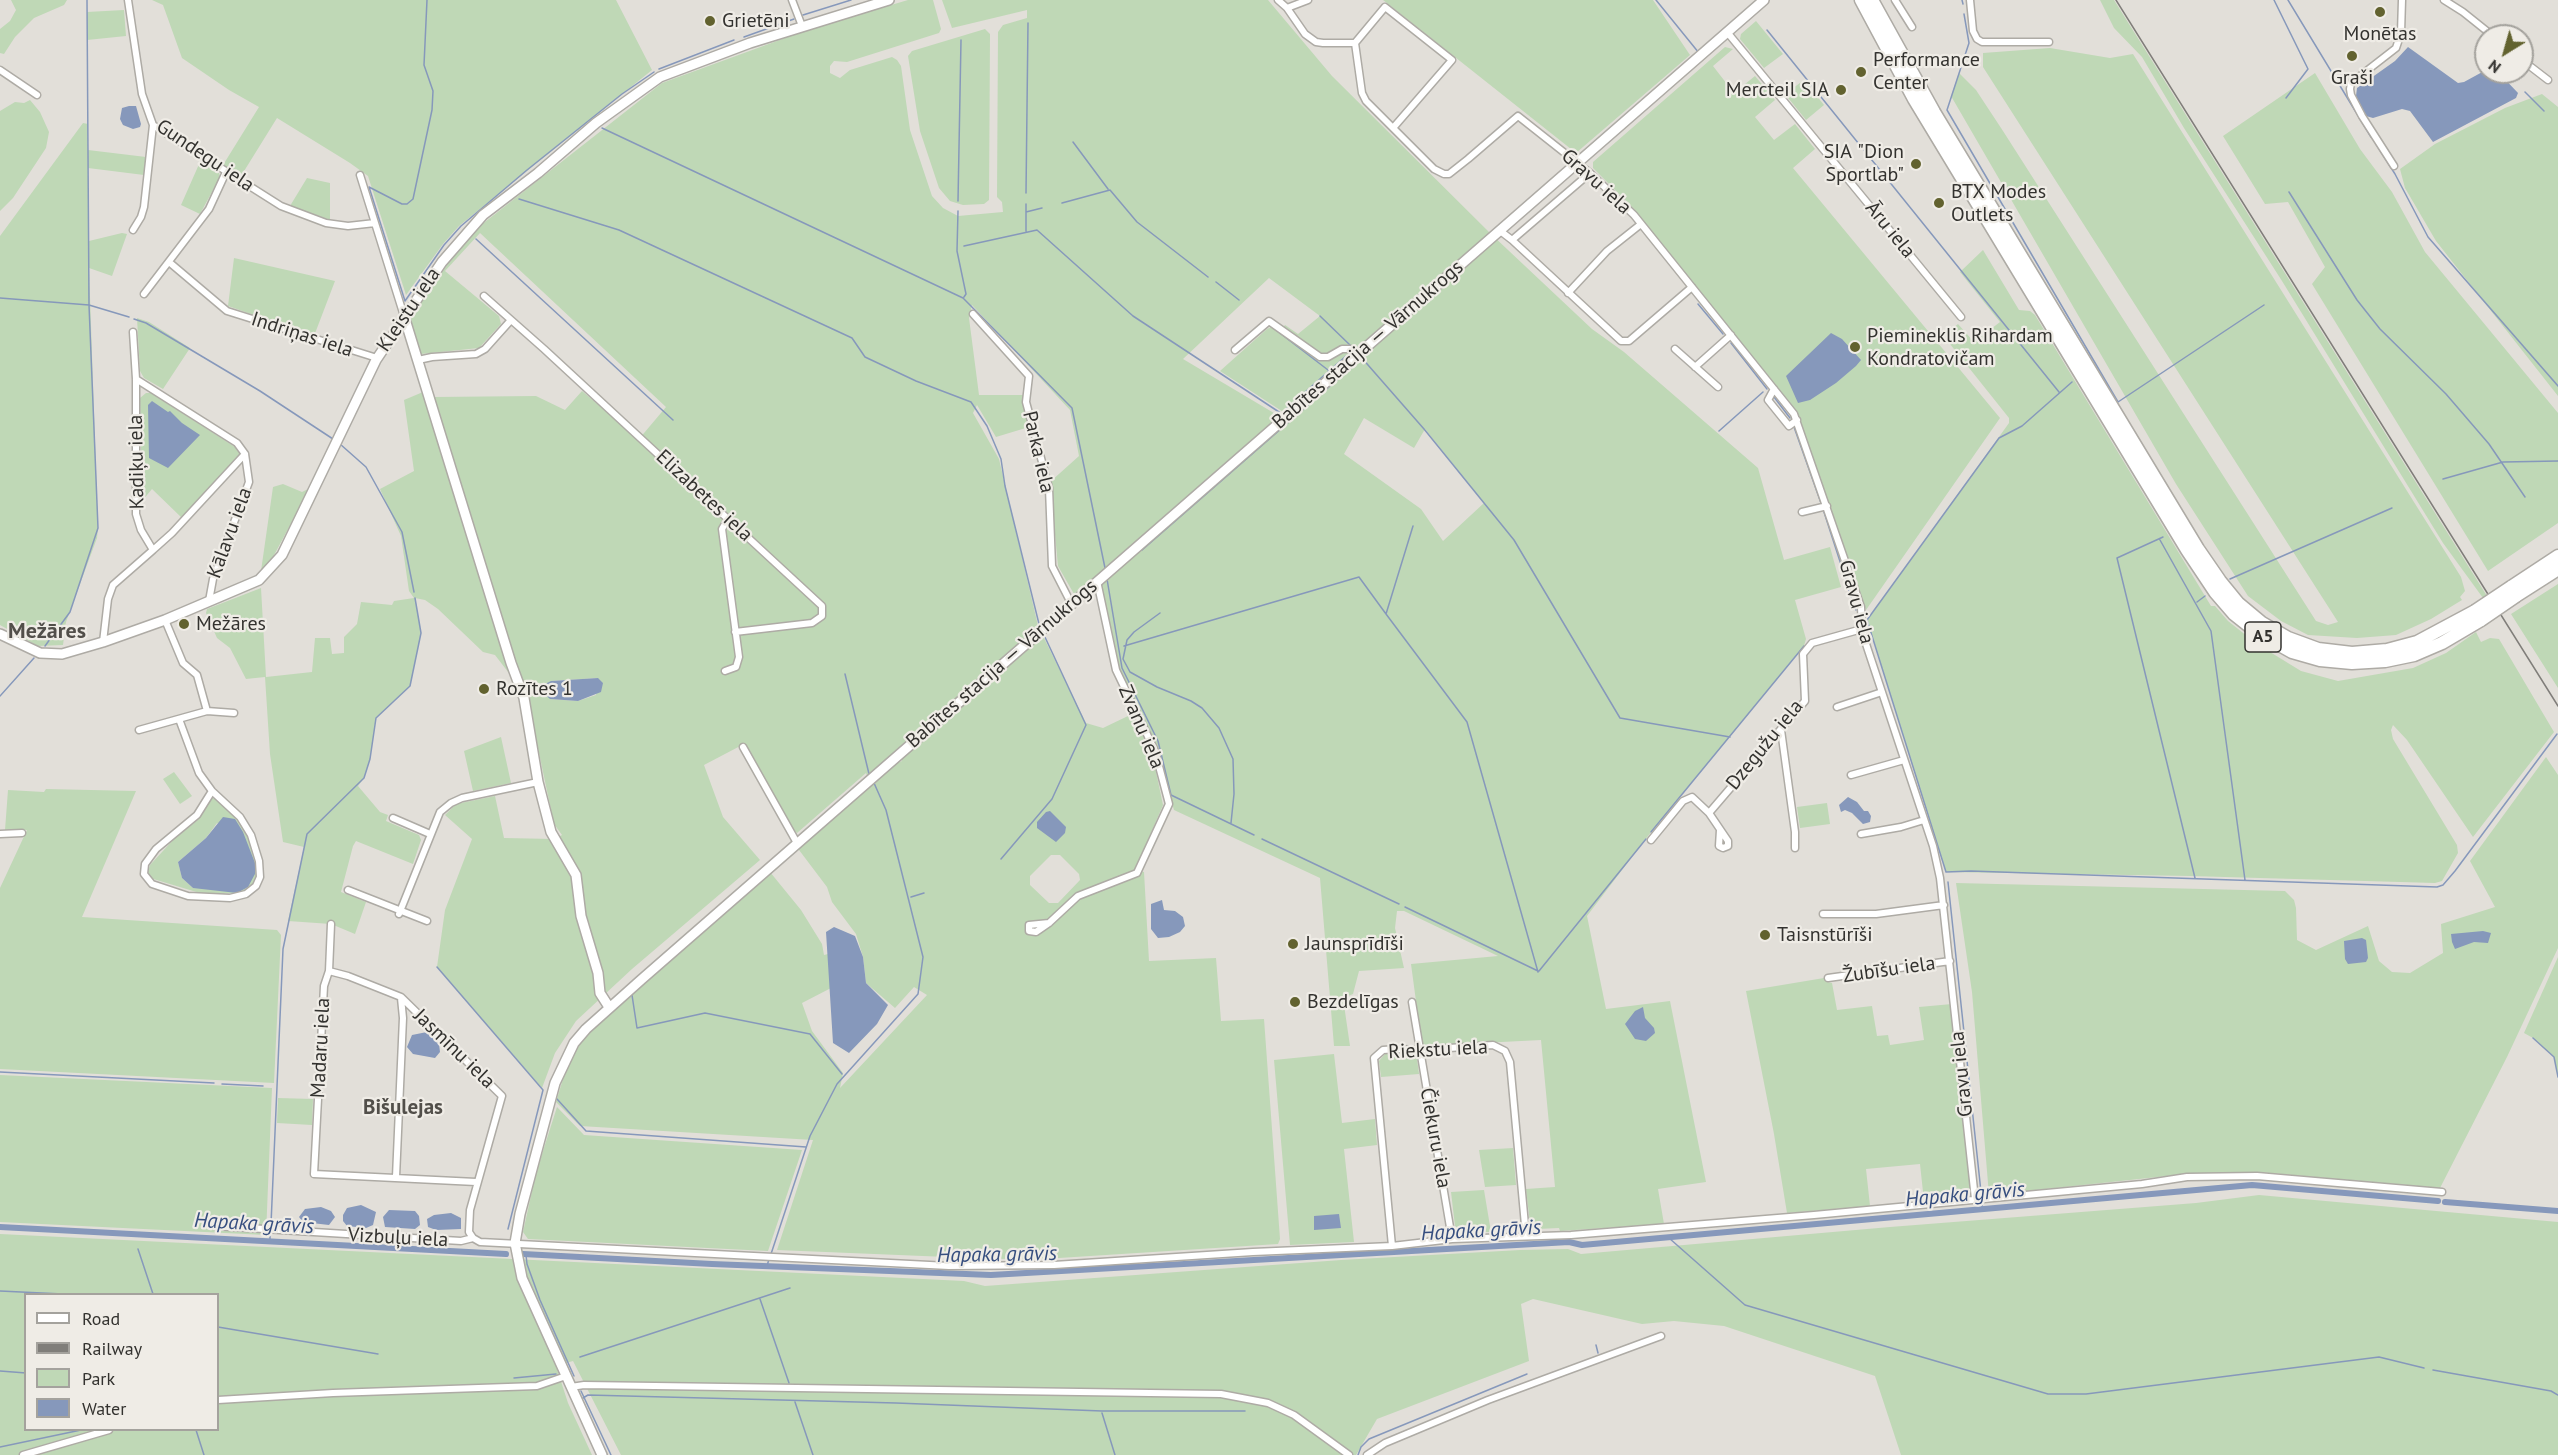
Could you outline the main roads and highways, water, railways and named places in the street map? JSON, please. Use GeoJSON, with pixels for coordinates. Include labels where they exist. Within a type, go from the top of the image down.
{"type":"FeatureCollection","features":[{"type":"Feature","properties":{"kind":"highway","name":"A5"},"geometry":{"type":"LineString","coordinates":[[1861,0],[2198,549],[2220,581],[2246,610],[2271,629],[2296,642],[2329,651],[2364,653],[2387,650],[2417,642],[2478,615],[2514,592],[2558,569]]}},
{"type":"Feature","properties":{"kind":"highway","name":"A5"},"geometry":{"type":"LineString","coordinates":[[1872,0],[1919,97]]}},
{"type":"Feature","properties":{"kind":"highway","name":"A5"},"geometry":{"type":"LineString","coordinates":[[2514,592],[2558,556]]}},
{"type":"Feature","properties":{"kind":"main road","name":"Kleistu iela"},"geometry":{"type":"LineString","coordinates":[[1,638],[40,653],[62,654],[165,620],[259,580],[282,555],[377,358],[442,262],[483,215],[650,82],[689,64],[889,0]]}},
{"type":"Feature","properties":{"kind":"main road","name":"Babītes stacija — Vārnukrogs"},"geometry":{"type":"LineString","coordinates":[[602,1455],[522,1278],[515,1243],[537,1145],[555,1083],[565,1057],[586,1029],[1764,0]]}},
{"type":"Feature","properties":{"kind":"main road"},"geometry":{"type":"LineString","coordinates":[[404,316],[511,663],[524,698],[538,782],[551,832],[576,875],[581,916],[598,973],[600,993],[609,1007]]}},
{"type":"Feature","properties":{"kind":"water"},"geometry":{"type":"Polygon","coordinates":[[[2408,47],[2458,83],[2474,77],[2474,84],[2509,84],[2518,93],[2516,98],[2433,142],[2410,111],[2402,109],[2373,118],[2366,116],[2356,96],[2357,88],[2395,61],[2408,47]]]}},
{"type":"Feature","properties":{"kind":"water"},"geometry":{"type":"Polygon","coordinates":[[[136,106],[140,127],[133,129],[123,125],[120,119],[122,108],[136,106]]]}},
{"type":"Feature","properties":{"kind":"water"},"geometry":{"type":"Polygon","coordinates":[[[1831,333],[1842,339],[1861,360],[1836,383],[1810,400],[1798,403],[1786,376],[1831,333]]]}},
{"type":"Feature","properties":{"kind":"water"},"geometry":{"type":"Polygon","coordinates":[[[152,401],[168,412],[170,411],[182,423],[200,435],[168,468],[149,458],[148,405],[152,401]]]}},
{"type":"Feature","properties":{"kind":"water"},"geometry":{"type":"Polygon","coordinates":[[[598,678],[603,683],[601,692],[578,701],[550,699],[542,692],[543,685],[551,681],[598,678]]]}},
{"type":"Feature","properties":{"kind":"water"},"geometry":{"type":"Polygon","coordinates":[[[1848,797],[1857,802],[1864,811],[1868,811],[1871,816],[1870,822],[1863,824],[1852,813],[1845,810],[1841,812],[1839,805],[1848,797]]]}},
{"type":"Feature","properties":{"kind":"water"},"geometry":{"type":"Polygon","coordinates":[[[1050,811],[1066,827],[1065,833],[1056,842],[1037,828],[1037,822],[1046,812],[1050,811]]]}},
{"type":"Feature","properties":{"kind":"water"},"geometry":{"type":"Polygon","coordinates":[[[223,817],[235,819],[243,832],[255,863],[255,874],[248,887],[237,893],[193,888],[182,878],[178,862],[206,838],[223,817]]]}},
{"type":"Feature","properties":{"kind":"water"},"geometry":{"type":"Polygon","coordinates":[[[1162,900],[1164,910],[1175,911],[1183,917],[1185,926],[1180,932],[1169,937],[1158,938],[1151,929],[1151,904],[1162,900]]]}},
{"type":"Feature","properties":{"kind":"water"},"geometry":{"type":"Polygon","coordinates":[[[834,927],[855,936],[863,957],[866,983],[888,1005],[877,1024],[849,1053],[833,1043],[826,932],[834,927]]]}},
{"type":"Feature","properties":{"kind":"water"},"geometry":{"type":"Polygon","coordinates":[[[2483,931],[2491,933],[2488,943],[2474,942],[2455,949],[2451,934],[2483,931]]]}},
{"type":"Feature","properties":{"kind":"water"},"geometry":{"type":"Polygon","coordinates":[[[2362,938],[2366,940],[2368,958],[2366,962],[2348,964],[2345,959],[2344,941],[2362,938]]]}},
{"type":"Feature","properties":{"kind":"water"},"geometry":{"type":"Polygon","coordinates":[[[1643,1007],[1645,1018],[1654,1028],[1655,1033],[1646,1041],[1635,1039],[1625,1024],[1635,1011],[1643,1007]]]}},
{"type":"Feature","properties":{"kind":"water"},"geometry":{"type":"Polygon","coordinates":[[[427,1032],[439,1044],[440,1052],[435,1058],[413,1054],[407,1047],[412,1035],[427,1032]]]}},
{"type":"Feature","properties":{"kind":"water"},"geometry":{"type":"Polygon","coordinates":[[[361,1205],[376,1212],[373,1225],[366,1228],[347,1226],[343,1221],[343,1215],[347,1208],[361,1205]]]}},
{"type":"Feature","properties":{"kind":"water"},"geometry":{"type":"Polygon","coordinates":[[[321,1207],[331,1211],[335,1217],[329,1225],[303,1222],[299,1217],[305,1209],[321,1207]]]}},
{"type":"Feature","properties":{"kind":"water"},"geometry":{"type":"Polygon","coordinates":[[[389,1210],[415,1211],[419,1216],[420,1225],[415,1229],[385,1227],[383,1217],[389,1210]]]}},
{"type":"Feature","properties":{"kind":"water"},"geometry":{"type":"Polygon","coordinates":[[[451,1213],[461,1218],[461,1229],[436,1230],[428,1227],[427,1219],[434,1215],[451,1213]]]}},
{"type":"Feature","properties":{"kind":"water"},"geometry":{"type":"Polygon","coordinates":[[[1339,1214],[1341,1228],[1314,1230],[1314,1216],[1339,1214]]]}},
{"type":"Feature","properties":{"kind":"waterway"},"geometry":{"type":"LineString","coordinates":[[45,646],[70,612],[98,528],[89,305],[87,0]]}},
{"type":"Feature","properties":{"kind":"waterway"},"geometry":{"type":"LineString","coordinates":[[427,0],[424,65],[433,91],[432,110],[413,199],[407,204],[402,204],[369,187],[405,301],[444,245],[461,226],[622,94],[654,72]]}},
{"type":"Feature","properties":{"kind":"waterway"},"geometry":{"type":"LineString","coordinates":[[803,15],[851,0]]}},
{"type":"Feature","properties":{"kind":"waterway"},"geometry":{"type":"LineString","coordinates":[[1656,0],[1699,53]]}},
{"type":"Feature","properties":{"kind":"waterway"},"geometry":{"type":"LineString","coordinates":[[1962,0],[1963,4]]}},
{"type":"Feature","properties":{"kind":"waterway"},"geometry":{"type":"LineString","coordinates":[[2274,0],[2308,69],[2286,98]]}},
{"type":"Feature","properties":{"kind":"waterway"},"geometry":{"type":"LineString","coordinates":[[2288,0],[2371,137]]}},
{"type":"Feature","properties":{"kind":"waterway"},"geometry":{"type":"LineString","coordinates":[[1964,14],[1969,43],[1947,110],[2118,402],[2264,305]]}},
{"type":"Feature","properties":{"kind":"waterway"},"geometry":{"type":"LineString","coordinates":[[744,37],[794,19]]}},
{"type":"Feature","properties":{"kind":"waterway"},"geometry":{"type":"LineString","coordinates":[[1026,193],[1028,23]]}},
{"type":"Feature","properties":{"kind":"waterway"},"geometry":{"type":"LineString","coordinates":[[1767,30],[2059,392]]}},
{"type":"Feature","properties":{"kind":"waterway"},"geometry":{"type":"LineString","coordinates":[[659,69],[734,40]]}},
{"type":"Feature","properties":{"kind":"waterway"},"geometry":{"type":"LineString","coordinates":[[958,201],[961,40]]}},
{"type":"Feature","properties":{"kind":"waterway"},"geometry":{"type":"LineString","coordinates":[[2525,92],[2544,111]]}},
{"type":"Feature","properties":{"kind":"waterway"},"geometry":{"type":"LineString","coordinates":[[602,128],[963,298],[1072,408],[1105,568]]}},
{"type":"Feature","properties":{"kind":"waterway"},"geometry":{"type":"LineString","coordinates":[[1073,142],[1108,189]]}},
{"type":"Feature","properties":{"kind":"waterway"},"geometry":{"type":"LineString","coordinates":[[2376,144],[2395,174],[2428,237],[2558,386]]}},
{"type":"Feature","properties":{"kind":"waterway"},"geometry":{"type":"LineString","coordinates":[[1062,203],[1110,190],[1137,222],[1208,277]]}},
{"type":"Feature","properties":{"kind":"waterway"},"geometry":{"type":"LineString","coordinates":[[2289,192],[2357,300],[2380,329],[2446,394],[2489,444],[2525,497]]}},
{"type":"Feature","properties":{"kind":"waterway"},"geometry":{"type":"LineString","coordinates":[[519,199],[619,230],[852,338],[865,357],[916,381],[971,402],[987,426],[1001,459],[1005,486],[1040,628]]}},
{"type":"Feature","properties":{"kind":"waterway"},"geometry":{"type":"LineString","coordinates":[[1026,204],[1026,212]]}},
{"type":"Feature","properties":{"kind":"waterway"},"geometry":{"type":"LineString","coordinates":[[1026,231],[1026,212],[1042,208]]}},
{"type":"Feature","properties":{"kind":"waterway"},"geometry":{"type":"LineString","coordinates":[[958,211],[957,251],[966,294],[964,297]]}},
{"type":"Feature","properties":{"kind":"waterway"},"geometry":{"type":"LineString","coordinates":[[964,246],[1037,230],[1133,316],[1279,412]]}},
{"type":"Feature","properties":{"kind":"waterway"},"geometry":{"type":"LineString","coordinates":[[476,239],[673,420]]}},
{"type":"Feature","properties":{"kind":"waterway"},"geometry":{"type":"LineString","coordinates":[[1216,282],[1239,300]]}},
{"type":"Feature","properties":{"kind":"waterway"},"geometry":{"type":"LineString","coordinates":[[0,298],[89,305],[129,317]]}},
{"type":"Feature","properties":{"kind":"waterway"},"geometry":{"type":"LineString","coordinates":[[1698,304],[1723,334]]}},
{"type":"Feature","properties":{"kind":"waterway"},"geometry":{"type":"LineString","coordinates":[[1320,316],[1351,346]]}},
{"type":"Feature","properties":{"kind":"waterway"},"geometry":{"type":"LineString","coordinates":[[134,319],[146,323],[260,391],[333,439]]}},
{"type":"Feature","properties":{"kind":"waterway"},"geometry":{"type":"LineString","coordinates":[[1272,327],[1328,370]]}},
{"type":"Feature","properties":{"kind":"waterway"},"geometry":{"type":"LineString","coordinates":[[1731,343],[1767,389]]}},
{"type":"Feature","properties":{"kind":"waterway"},"geometry":{"type":"LineString","coordinates":[[1287,408],[1346,356]]}},
{"type":"Feature","properties":{"kind":"waterway"},"geometry":{"type":"LineString","coordinates":[[1361,357],[1424,429],[1514,540],[1620,718],[1730,737]]}},
{"type":"Feature","properties":{"kind":"waterway"},"geometry":{"type":"LineString","coordinates":[[1142,550],[1353,366]]}},
{"type":"Feature","properties":{"kind":"waterway"},"geometry":{"type":"LineString","coordinates":[[2072,382],[2022,426],[1999,438],[1867,620],[1946,872],[2437,887],[2443,885],[2455,871],[2557,734]]}},
{"type":"Feature","properties":{"kind":"waterway"},"geometry":{"type":"LineString","coordinates":[[1719,431],[1763,392]]}},
{"type":"Feature","properties":{"kind":"waterway"},"geometry":{"type":"LineString","coordinates":[[1774,397],[1790,418]]}},
{"type":"Feature","properties":{"kind":"waterway"},"geometry":{"type":"LineString","coordinates":[[1794,427],[1821,503]]}},
{"type":"Feature","properties":{"kind":"waterway"},"geometry":{"type":"LineString","coordinates":[[340,444],[366,467],[402,532],[414,592]]}},
{"type":"Feature","properties":{"kind":"waterway"},"geometry":{"type":"LineString","coordinates":[[2443,479],[2503,462],[2558,461]]}},
{"type":"Feature","properties":{"kind":"waterway"},"geometry":{"type":"LineString","coordinates":[[2230,579],[2392,508]]}},
{"type":"Feature","properties":{"kind":"waterway"},"geometry":{"type":"LineString","coordinates":[[1824,512],[1846,580]]}},
{"type":"Feature","properties":{"kind":"waterway"},"geometry":{"type":"LineString","coordinates":[[1413,526],[1386,614],[1467,722],[1538,972]]}},
{"type":"Feature","properties":{"kind":"waterway"},"geometry":{"type":"LineString","coordinates":[[2163,537],[2117,558],[2195,878]]}},
{"type":"Feature","properties":{"kind":"waterway"},"geometry":{"type":"LineString","coordinates":[[2160,540],[2211,631],[2245,880]]}},
{"type":"Feature","properties":{"kind":"waterway"},"geometry":{"type":"LineString","coordinates":[[1124,646],[1359,577],[1386,614]]}},
{"type":"Feature","properties":{"kind":"waterway"},"geometry":{"type":"LineString","coordinates":[[1107,579],[1122,668],[1158,741],[1171,795],[1254,835]]}},
{"type":"Feature","properties":{"kind":"waterway"},"geometry":{"type":"LineString","coordinates":[[1848,588],[1856,610]]}},
{"type":"Feature","properties":{"kind":"waterway"},"geometry":{"type":"LineString","coordinates":[[2197,602],[2205,596]]}},
{"type":"Feature","properties":{"kind":"waterway"},"geometry":{"type":"LineString","coordinates":[[271,1224],[283,949],[307,834],[364,778],[370,759],[376,718],[410,686],[421,633],[415,598]]}},
{"type":"Feature","properties":{"kind":"waterway"},"geometry":{"type":"LineString","coordinates":[[1160,613],[1127,640],[1123,659],[1130,672],[1157,687],[1191,701],[1202,708],[1219,728],[1233,759],[1234,794],[1231,823]]}},
{"type":"Feature","properties":{"kind":"waterway"},"geometry":{"type":"LineString","coordinates":[[1001,859],[1052,799],[1086,725],[1044,635]]}},
{"type":"Feature","properties":{"kind":"waterway"},"geometry":{"type":"LineString","coordinates":[[1651,832],[1804,646]]}},
{"type":"Feature","properties":{"kind":"waterway"},"geometry":{"type":"LineString","coordinates":[[0,696],[34,658]]}},
{"type":"Feature","properties":{"kind":"waterway"},"geometry":{"type":"LineString","coordinates":[[845,674],[869,774]]}},
{"type":"Feature","properties":{"kind":"waterway"},"geometry":{"type":"LineString","coordinates":[[771,1254],[810,1136],[837,1084],[918,994],[923,957],[886,810],[874,783]]}},
{"type":"Feature","properties":{"kind":"waterway"},"geometry":{"type":"LineString","coordinates":[[1262,839],[1399,904]]}},
{"type":"Feature","properties":{"kind":"waterway"},"geometry":{"type":"LineString","coordinates":[[1539,971],[1646,839]]}},
{"type":"Feature","properties":{"kind":"waterway"},"geometry":{"type":"LineString","coordinates":[[1948,882],[1981,1192]]}},
{"type":"Feature","properties":{"kind":"waterway"},"geometry":{"type":"LineString","coordinates":[[911,897],[924,893]]}},
{"type":"Feature","properties":{"kind":"waterway"},"geometry":{"type":"LineString","coordinates":[[1405,907],[1538,971]]}},
{"type":"Feature","properties":{"kind":"waterway"},"geometry":{"type":"LineString","coordinates":[[437,967],[543,1090],[508,1229]]}},
{"type":"Feature","properties":{"kind":"waterway"},"geometry":{"type":"LineString","coordinates":[[632,995],[637,1028],[705,1013],[810,1034],[842,1074]]}},
{"type":"Feature","properties":{"kind":"waterway"},"geometry":{"type":"LineString","coordinates":[[2533,1038],[2554,1057],[2558,1077]]}},
{"type":"Feature","properties":{"kind":"waterway"},"geometry":{"type":"LineString","coordinates":[[0,1072],[214,1083]]}},
{"type":"Feature","properties":{"kind":"waterway"},"geometry":{"type":"LineString","coordinates":[[222,1084],[263,1086]]}},
{"type":"Feature","properties":{"kind":"waterway"},"geometry":{"type":"LineString","coordinates":[[557,1099],[586,1131],[806,1147]]}},
{"type":"Feature","properties":{"kind":"waterway","name":"Hapaka grāvis"},"geometry":{"type":"LineString","coordinates":[[523,1254],[991,1275],[1569,1242],[1582,1245],[2252,1185],[2438,1201]]}},
{"type":"Feature","properties":{"kind":"waterway","name":"Hapaka grāvis"},"geometry":{"type":"LineString","coordinates":[[2445,1202],[2558,1211]]}},
{"type":"Feature","properties":{"kind":"waterway","name":"Hapaka grāvis"},"geometry":{"type":"LineString","coordinates":[[1982,1204],[1982,1211]]}},
{"type":"Feature","properties":{"kind":"waterway","name":"Hapaka grāvis"},"geometry":{"type":"LineString","coordinates":[[0,1227],[506,1254]]}},
{"type":"Feature","properties":{"kind":"waterway"},"geometry":{"type":"LineString","coordinates":[[270,1233],[270,1240]]}},
{"type":"Feature","properties":{"kind":"waterway"},"geometry":{"type":"LineString","coordinates":[[1669,1238],[1745,1305],[2048,1394],[2086,1394],[2379,1357],[2424,1368]]}},
{"type":"Feature","properties":{"kind":"waterway"},"geometry":{"type":"LineString","coordinates":[[138,1249],[153,1293]]}},
{"type":"Feature","properties":{"kind":"waterway"},"geometry":{"type":"LineString","coordinates":[[526,1255],[540,1300],[574,1376]]}},
{"type":"Feature","properties":{"kind":"waterway","name":"Hapaka grāvis"},"geometry":{"type":"LineString","coordinates":[[767,1266],[769,1259]]}},
{"type":"Feature","properties":{"kind":"waterway"},"geometry":{"type":"LineString","coordinates":[[580,1357],[790,1288]]}},
{"type":"Feature","properties":{"kind":"waterway"},"geometry":{"type":"LineString","coordinates":[[0,1291],[42,1293]]}},
{"type":"Feature","properties":{"kind":"waterway"},"geometry":{"type":"LineString","coordinates":[[760,1299],[789,1383]]}},
{"type":"Feature","properties":{"kind":"waterway"},"geometry":{"type":"LineString","coordinates":[[219,1327],[378,1354]]}},
{"type":"Feature","properties":{"kind":"waterway"},"geometry":{"type":"LineString","coordinates":[[1596,1345],[1598,1353]]}},
{"type":"Feature","properties":{"kind":"waterway"},"geometry":{"type":"LineString","coordinates":[[2433,1370],[2551,1391],[2558,1395]]}},
{"type":"Feature","properties":{"kind":"waterway"},"geometry":{"type":"LineString","coordinates":[[0,1371],[24,1373]]}},
{"type":"Feature","properties":{"kind":"waterway"},"geometry":{"type":"LineString","coordinates":[[514,1378],[556,1374]]}},
{"type":"Feature","properties":{"kind":"waterway"},"geometry":{"type":"LineString","coordinates":[[1358,1455],[1361,1447],[1369,1439],[1527,1374]]}},
{"type":"Feature","properties":{"kind":"waterway"},"geometry":{"type":"LineString","coordinates":[[581,1391],[611,1455]]}},
{"type":"Feature","properties":{"kind":"waterway"},"geometry":{"type":"LineString","coordinates":[[583,1398],[588,1395],[1102,1411],[1245,1411]]}},
{"type":"Feature","properties":{"kind":"waterway"},"geometry":{"type":"LineString","coordinates":[[795,1402],[813,1455]]}},
{"type":"Feature","properties":{"kind":"waterway"},"geometry":{"type":"LineString","coordinates":[[1102,1413],[1115,1455]]}},
{"type":"Feature","properties":{"kind":"waterway"},"geometry":{"type":"LineString","coordinates":[[0,1447],[76,1431]]}},
{"type":"Feature","properties":{"kind":"waterway"},"geometry":{"type":"LineString","coordinates":[[196,1431],[204,1455]]}},
{"type":"Feature","properties":{"kind":"railway"},"geometry":{"type":"LineString","coordinates":[[2116,0],[2558,706]]}},
{"type":"Feature","properties":{"kind":"place","name":"Monētas"},"geometry":{"type":"Point","coordinates":[2380,12]}},
{"type":"Feature","properties":{"kind":"place","name":"Grietēni"},"geometry":{"type":"Point","coordinates":[710,21]}},
{"type":"Feature","properties":{"kind":"place","name":"Graši"},"geometry":{"type":"Point","coordinates":[2352,56]}},
{"type":"Feature","properties":{"kind":"place","name":"Performance Center"},"geometry":{"type":"Point","coordinates":[1861,72]}},
{"type":"Feature","properties":{"kind":"place","name":"Mercteil SIA"},"geometry":{"type":"Point","coordinates":[1841,90]}},
{"type":"Feature","properties":{"kind":"place","name":"SIA \"Dion Sportlab\""},"geometry":{"type":"Point","coordinates":[1916,164]}},
{"type":"Feature","properties":{"kind":"place","name":"BTX Modes Outlets"},"geometry":{"type":"Point","coordinates":[1939,203]}},
{"type":"Feature","properties":{"kind":"place","name":"Piemineklis Rihardam Kondratovičam"},"geometry":{"type":"Point","coordinates":[1855,347]}},
{"type":"Feature","properties":{"kind":"place","name":"Mežāres"},"geometry":{"type":"Point","coordinates":[184,624]}},
{"type":"Feature","properties":{"kind":"place","name":"Rozītes 1"},"geometry":{"type":"Point","coordinates":[484,689]}},
{"type":"Feature","properties":{"kind":"place","name":"Taisnstūrīši"},"geometry":{"type":"Point","coordinates":[1765,935]}},
{"type":"Feature","properties":{"kind":"place","name":"Jaunsprīdīši"},"geometry":{"type":"Point","coordinates":[1293,944]}},
{"type":"Feature","properties":{"kind":"place","name":"Bezdelīgas"},"geometry":{"type":"Point","coordinates":[1295,1002]}},
{"type":"Feature","properties":{"kind":"district","name":"Mežāres"},"geometry":{"type":"Point","coordinates":[47,632]}},
{"type":"Feature","properties":{"kind":"district","name":"Bišulejas"},"geometry":{"type":"Point","coordinates":[403,1108]}}]}
